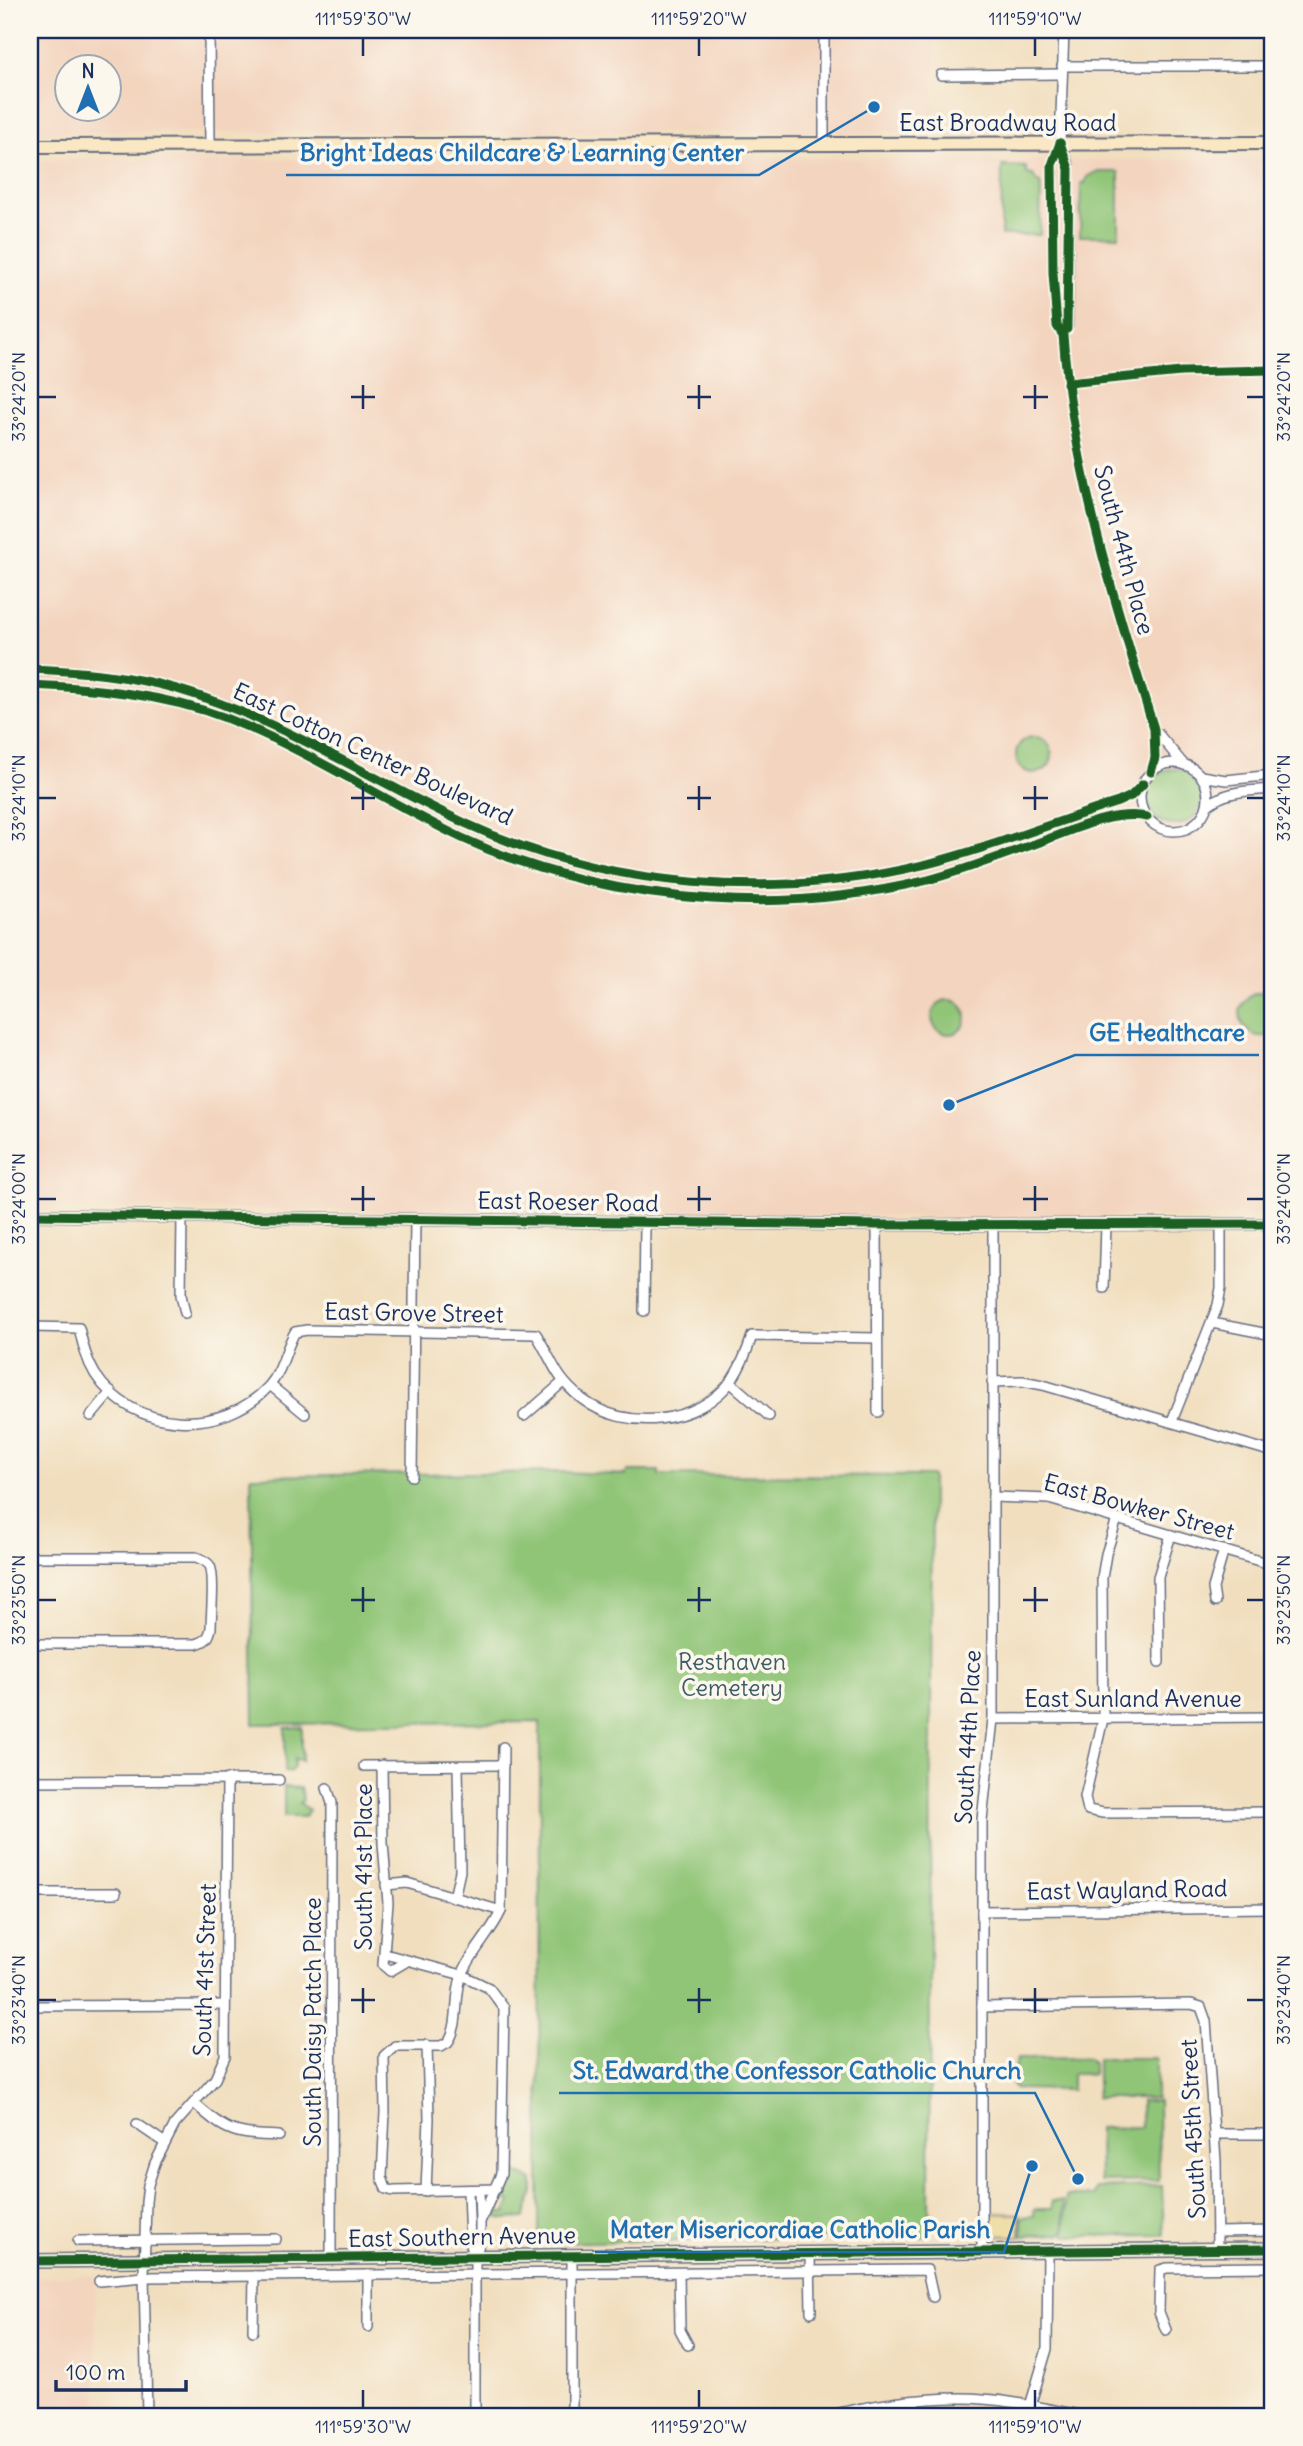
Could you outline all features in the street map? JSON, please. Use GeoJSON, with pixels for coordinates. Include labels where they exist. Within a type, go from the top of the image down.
{"type":"FeatureCollection","features":[{"type":"Feature","properties":{"kind":"main road","name":"East Broadway Road"},"geometry":{"type":"LineString","coordinates":[[30,146],[1273,143]]}},
{"type":"Feature","properties":{"kind":"main road","name":"East Southern Avenue"},"geometry":{"type":"LineString","coordinates":[[30,2261],[1273,2249]]}},
{"type":"Feature","properties":{"kind":"street"},"geometry":{"type":"LineString","coordinates":[[209,30],[210,146]]}},
{"type":"Feature","properties":{"kind":"street"},"geometry":{"type":"LineString","coordinates":[[824,30],[824,144]]}},
{"type":"Feature","properties":{"kind":"street","name":"South 44th Place"},"geometry":{"type":"LineString","coordinates":[[1064,30],[1060,143],[1052,166],[1053,273],[1058,326],[1063,335],[1067,383],[1085,485],[1100,549],[1154,729],[1155,756],[1151,772]]}},
{"type":"Feature","properties":{"kind":"street"},"geometry":{"type":"LineString","coordinates":[[940,75],[1273,66]]}},
{"type":"Feature","properties":{"kind":"street","name":"South 44th Place"},"geometry":{"type":"LineString","coordinates":[[1060,143],[1069,169],[1068,326],[1063,335]]}},
{"type":"Feature","properties":{"kind":"street"},"geometry":{"type":"LineString","coordinates":[[1067,383],[1181,372],[1273,370]]}},
{"type":"Feature","properties":{"kind":"street","name":"East Cotton Center Boulevard"},"geometry":{"type":"LineString","coordinates":[[30,669],[130,678],[175,688],[287,731],[470,825],[570,861],[676,880],[721,884],[786,884],[849,879],[892,871],[984,848],[1118,802],[1131,796],[1151,772]]}},
{"type":"Feature","properties":{"kind":"street","name":"East Cotton Center Boulevard"},"geometry":{"type":"LineString","coordinates":[[30,685],[85,687],[135,694],[178,703],[225,718],[282,743],[464,839],[514,859],[598,883],[679,896],[788,901],[881,889],[928,880],[1118,816],[1147,817],[1160,828],[1181,830],[1199,821],[1207,806],[1219,797],[1273,789]]}},
{"type":"Feature","properties":{"kind":"street","name":"South 44th Place"},"geometry":{"type":"LineString","coordinates":[[1154,729],[1184,765]]}},
{"type":"Feature","properties":{"kind":"street"},"geometry":{"type":"LineString","coordinates":[[1151,772],[1165,765],[1184,765],[1201,776],[1226,780],[1273,775]]}},
{"type":"Feature","properties":{"kind":"street"},"geometry":{"type":"LineString","coordinates":[[1201,776],[1208,790],[1207,806]]}},
{"type":"Feature","properties":{"kind":"street"},"geometry":{"type":"LineString","coordinates":[[1143,784],[1141,802],[1147,817]]}},
{"type":"Feature","properties":{"kind":"street","name":"East Roeser Road"},"geometry":{"type":"LineString","coordinates":[[30,1215],[877,1225],[1273,1224]]}},
{"type":"Feature","properties":{"kind":"street"},"geometry":{"type":"LineString","coordinates":[[182,1216],[181,1295],[185,1313]]}},
{"type":"Feature","properties":{"kind":"street"},"geometry":{"type":"LineString","coordinates":[[412,1476],[415,1219]]}},
{"type":"Feature","properties":{"kind":"street"},"geometry":{"type":"LineString","coordinates":[[644,1311],[645,1223]]}},
{"type":"Feature","properties":{"kind":"street"},"geometry":{"type":"LineString","coordinates":[[877,1225],[878,1412]]}},
{"type":"Feature","properties":{"kind":"street","name":"South 44th Place"},"geometry":{"type":"LineString","coordinates":[[982,2252],[982,1820],[993,1719],[993,1225]]}},
{"type":"Feature","properties":{"kind":"street"},"geometry":{"type":"LineString","coordinates":[[1104,1287],[1106,1225]]}},
{"type":"Feature","properties":{"kind":"street"},"geometry":{"type":"LineString","coordinates":[[1172,1421],[1212,1323],[1221,1288],[1221,1225]]}},
{"type":"Feature","properties":{"kind":"street"},"geometry":{"type":"LineString","coordinates":[[1212,1323],[1273,1335]]}},
{"type":"Feature","properties":{"kind":"street","name":"East Grove Street"},"geometry":{"type":"LineString","coordinates":[[30,1327],[79,1328],[85,1355],[96,1376],[111,1392],[135,1410],[172,1422],[213,1420],[246,1406],[270,1385],[284,1361],[295,1332],[307,1330],[536,1334],[548,1360],[563,1382],[584,1401],[616,1416],[652,1420],[687,1413],[712,1399],[730,1382],[744,1360],[752,1336],[877,1339]]}},
{"type":"Feature","properties":{"kind":"street"},"geometry":{"type":"LineString","coordinates":[[992,1382],[1021,1381],[1043,1385],[1273,1452]]}},
{"type":"Feature","properties":{"kind":"street"},"geometry":{"type":"LineString","coordinates":[[523,1416],[563,1382]]}},
{"type":"Feature","properties":{"kind":"street"},"geometry":{"type":"LineString","coordinates":[[730,1382],[769,1416]]}},
{"type":"Feature","properties":{"kind":"street"},"geometry":{"type":"LineString","coordinates":[[270,1385],[305,1414]]}},
{"type":"Feature","properties":{"kind":"street"},"geometry":{"type":"LineString","coordinates":[[91,1416],[111,1392]]}},
{"type":"Feature","properties":{"kind":"street","name":"East Bowker Street"},"geometry":{"type":"LineString","coordinates":[[993,1497],[1048,1499],[1273,1565]]}},
{"type":"Feature","properties":{"kind":"street"},"geometry":{"type":"LineString","coordinates":[[1116,1519],[1105,1554],[1102,1578],[1103,1719],[1085,1797],[1088,1810],[1103,1813],[1273,1812]]}},
{"type":"Feature","properties":{"kind":"street"},"geometry":{"type":"LineString","coordinates":[[1158,1662],[1158,1577],[1171,1535]]}},
{"type":"Feature","properties":{"kind":"street"},"geometry":{"type":"LineString","coordinates":[[1215,1602],[1213,1588],[1224,1550]]}},
{"type":"Feature","properties":{"kind":"street"},"geometry":{"type":"LineString","coordinates":[[30,1557],[196,1557],[204,1560],[210,1567],[211,1578],[211,1628],[205,1642],[30,1644]]}},
{"type":"Feature","properties":{"kind":"street","name":"East Sunland Avenue"},"geometry":{"type":"LineString","coordinates":[[993,1719],[1273,1717]]}},
{"type":"Feature","properties":{"kind":"street"},"geometry":{"type":"LineString","coordinates":[[496,2189],[386,2189],[382,2177],[386,2052],[408,2044],[441,2046],[448,2042],[453,2030],[462,1975],[494,1927],[501,1911],[503,1747]]}},
{"type":"Feature","properties":{"kind":"street","name":"South 41st Place"},"geometry":{"type":"LineString","coordinates":[[382,1765],[388,1903],[383,1965],[390,1971],[407,1961]]}},
{"type":"Feature","properties":{"kind":"street"},"geometry":{"type":"LineString","coordinates":[[365,1766],[503,1765]]}},
{"type":"Feature","properties":{"kind":"street"},"geometry":{"type":"LineString","coordinates":[[454,1898],[460,1871],[458,1766]]}},
{"type":"Feature","properties":{"kind":"street","name":"South 41st Street"},"geometry":{"type":"LineString","coordinates":[[147,2416],[144,2277],[149,2185],[155,2163],[176,2124],[215,2079],[225,2056],[227,1779]]}},
{"type":"Feature","properties":{"kind":"street"},"geometry":{"type":"LineString","coordinates":[[30,1781],[279,1780]]}},
{"type":"Feature","properties":{"kind":"street","name":"South Daisy Patch Place"},"geometry":{"type":"LineString","coordinates":[[327,1788],[332,1803],[331,2257]]}},
{"type":"Feature","properties":{"kind":"street"},"geometry":{"type":"LineString","coordinates":[[386,1885],[407,1883],[501,1911]]}},
{"type":"Feature","properties":{"kind":"street"},"geometry":{"type":"LineString","coordinates":[[30,1894],[116,1893]]}},
{"type":"Feature","properties":{"kind":"street","name":"East Wayland Road"},"geometry":{"type":"LineString","coordinates":[[982,1911],[1273,1908]]}},
{"type":"Feature","properties":{"kind":"street"},"geometry":{"type":"LineString","coordinates":[[385,1954],[462,1975],[489,1988],[504,2008],[502,2160],[496,2189],[480,2222]]}},
{"type":"Feature","properties":{"kind":"street"},"geometry":{"type":"LineString","coordinates":[[30,2006],[225,2004]]}},
{"type":"Feature","properties":{"kind":"street","name":"South 45th Street"},"geometry":{"type":"LineString","coordinates":[[982,2007],[1191,2004],[1201,2007],[1206,2021],[1214,2134],[1217,2249]]}},
{"type":"Feature","properties":{"kind":"street"},"geometry":{"type":"LineString","coordinates":[[426,2191],[429,2119],[427,2045]]}},
{"type":"Feature","properties":{"kind":"street"},"geometry":{"type":"LineString","coordinates":[[194,2102],[216,2123],[230,2131],[279,2136]]}},
{"type":"Feature","properties":{"kind":"street"},"geometry":{"type":"LineString","coordinates":[[137,2124],[165,2143]]}},
{"type":"Feature","properties":{"kind":"street"},"geometry":{"type":"LineString","coordinates":[[1214,2134],[1273,2134]]}},
{"type":"Feature","properties":{"kind":"street"},"geometry":{"type":"LineString","coordinates":[[474,2191],[480,2222],[480,2242],[475,2256],[475,2416]]}},
{"type":"Feature","properties":{"kind":"street"},"geometry":{"type":"LineString","coordinates":[[474,2191],[470,2243],[475,2256]]}},
{"type":"Feature","properties":{"kind":"street"},"geometry":{"type":"LineString","coordinates":[[1217,2232],[1273,2231]]}},
{"type":"Feature","properties":{"kind":"street"},"geometry":{"type":"LineString","coordinates":[[78,2241],[276,2239]]}},
{"type":"Feature","properties":{"kind":"street"},"geometry":{"type":"LineString","coordinates":[[1027,2416],[1047,2349],[1048,2251]]}},
{"type":"Feature","properties":{"kind":"street"},"geometry":{"type":"LineString","coordinates":[[810,2254],[811,2312]]}},
{"type":"Feature","properties":{"kind":"street"},"geometry":{"type":"LineString","coordinates":[[572,2255],[572,2416]]}},
{"type":"Feature","properties":{"kind":"street"},"geometry":{"type":"LineString","coordinates":[[1166,2330],[1159,2312],[1160,2270],[1273,2267]]}},
{"type":"Feature","properties":{"kind":"street","name":"East Southern Avenue"},"geometry":{"type":"LineString","coordinates":[[99,2281],[144,2277],[927,2270],[933,2297]]}},
{"type":"Feature","properties":{"kind":"street"},"geometry":{"type":"LineString","coordinates":[[679,2273],[680,2330],[688,2345]]}},
{"type":"Feature","properties":{"kind":"street"},"geometry":{"type":"LineString","coordinates":[[368,2275],[368,2327]]}},
{"type":"Feature","properties":{"kind":"street"},"geometry":{"type":"LineString","coordinates":[[253,2330],[254,2276]]}},
{"type":"Feature","properties":{"kind":"street"},"geometry":{"type":"LineString","coordinates":[[827,2416],[911,2400],[963,2398],[1030,2405],[1084,2416]]}},
{"type":"Feature","properties":{"kind":"shaded area"},"geometry":{"type":"Polygon","coordinates":[[[30,30],[935,30],[934,132],[30,132],[30,30]]]}},
{"type":"Feature","properties":{"kind":"shaded area"},"geometry":{"type":"Polygon","coordinates":[[[764,157],[1033,161],[1273,158],[1273,1216],[976,1217],[30,1207],[30,160],[764,157]]]}},
{"type":"Feature","properties":{"kind":"shaded area"},"geometry":{"type":"Polygon","coordinates":[[[95,2275],[97,2416],[30,2416],[30,2278],[95,2275]]]}},
{"type":"Feature","properties":{"kind":"green space"},"geometry":{"type":"Polygon","coordinates":[[[1002,166],[1026,167],[1027,174],[1033,175],[1037,182],[1041,183],[1040,235],[1001,235],[1002,166]]]}},
{"type":"Feature","properties":{"kind":"green space"},"geometry":{"type":"Polygon","coordinates":[[[1096,172],[1119,172],[1119,236],[1080,236],[1081,183],[1085,183],[1087,177],[1096,172]]]}},
{"type":"Feature","properties":{"kind":"green space"},"geometry":{"type":"Polygon","coordinates":[[[1034,737],[1046,743],[1052,755],[1046,767],[1034,773],[1022,767],[1016,755],[1022,743],[1034,737]]]}},
{"type":"Feature","properties":{"kind":"green space"},"geometry":{"type":"Polygon","coordinates":[[[1174,769],[1185,771],[1194,777],[1200,786],[1200,808],[1194,817],[1185,823],[1174,825],[1163,823],[1154,817],[1148,808],[1146,797],[1148,786],[1154,777],[1163,771],[1174,769]]]}},
{"type":"Feature","properties":{"kind":"green space"},"geometry":{"type":"Polygon","coordinates":[[[1265,992],[1273,995],[1273,1034],[1260,1036],[1246,1028],[1240,1011],[1249,997],[1265,992]]]}},
{"type":"Feature","properties":{"kind":"green space"},"geometry":{"type":"Polygon","coordinates":[[[949,1000],[961,1005],[966,1017],[961,1029],[949,1034],[937,1029],[932,1017],[937,1005],[949,1000]]]}},
{"type":"Feature","properties":{"kind":"green space","name":"Resthaven Cemetery"},"geometry":{"type":"Polygon","coordinates":[[[627,1471],[659,1471],[659,1475],[932,1476],[929,2236],[539,2243],[540,1722],[254,1724],[251,1476],[563,1472],[626,1475],[627,1471]]]}},
{"type":"Feature","properties":{"kind":"green space"},"geometry":{"type":"Polygon","coordinates":[[[302,1727],[302,1761],[294,1758],[294,1767],[290,1772],[285,1771],[285,1728],[302,1727]]]}},
{"type":"Feature","properties":{"kind":"green space"},"geometry":{"type":"Polygon","coordinates":[[[284,1786],[300,1788],[303,1800],[300,1803],[309,1810],[304,1817],[284,1817],[284,1786]]]}},
{"type":"Feature","properties":{"kind":"green space"},"geometry":{"type":"Polygon","coordinates":[[[1088,2058],[1093,2063],[1093,2074],[1072,2074],[1072,2090],[1015,2089],[1012,2085],[1017,2059],[1088,2058]]]}},
{"type":"Feature","properties":{"kind":"green space"},"geometry":{"type":"Polygon","coordinates":[[[1097,2058],[1156,2058],[1156,2098],[1097,2098],[1097,2058]]]}},
{"type":"Feature","properties":{"kind":"green space"},"geometry":{"type":"Polygon","coordinates":[[[1141,2101],[1158,2101],[1159,2181],[1100,2182],[1099,2128],[1141,2127],[1141,2101]]]}},
{"type":"Feature","properties":{"kind":"green space"},"geometry":{"type":"Polygon","coordinates":[[[513,2172],[533,2180],[533,2193],[524,2218],[504,2219],[495,2216],[497,2212],[506,2213],[511,2202],[507,2200],[500,2206],[495,2204],[502,2189],[508,2191],[513,2172]]]}},
{"type":"Feature","properties":{"kind":"green space"},"geometry":{"type":"Polygon","coordinates":[[[1162,2186],[1164,2235],[1065,2234],[1066,2196],[1094,2196],[1096,2188],[1162,2186]]]}},
{"type":"Feature","properties":{"kind":"green space"},"geometry":{"type":"Polygon","coordinates":[[[1052,2201],[1063,2201],[1062,2234],[1022,2236],[1022,2217],[1034,2216],[1034,2209],[1052,2209],[1052,2201]]]}},
{"type":"Feature","properties":{"kind":"sand"},"geometry":{"type":"Polygon","coordinates":[[[991,2213],[1020,2214],[1020,2236],[996,2236],[992,2230],[991,2213]]]}},
{"type":"Feature","properties":{"kind":"cycle path"},"geometry":{"type":"LineString","coordinates":[[1060,143],[1052,165],[1053,273],[1057,326],[1063,335],[1076,436],[1097,535],[1154,729],[1155,758],[1151,772]]}},
{"type":"Feature","properties":{"kind":"cycle path"},"geometry":{"type":"LineString","coordinates":[[1060,143],[1069,169],[1067,329]]}},
{"type":"Feature","properties":{"kind":"cycle path"},"geometry":{"type":"LineString","coordinates":[[1067,383],[1181,372],[1273,370]]}},
{"type":"Feature","properties":{"kind":"cycle path"},"geometry":{"type":"LineString","coordinates":[[30,669],[104,674],[177,689],[252,716],[431,807],[521,846],[577,863],[635,875],[694,882],[753,885],[812,882],[870,876],[927,864],[1118,802],[1131,796],[1143,784]]}},
{"type":"Feature","properties":{"kind":"cycle path"},"geometry":{"type":"LineString","coordinates":[[30,685],[129,694],[202,710],[286,745],[491,851],[584,880],[680,896],[766,901],[875,891],[956,872],[1093,822],[1120,816],[1147,817]]}},
{"type":"Feature","properties":{"kind":"cycle path"},"geometry":{"type":"LineString","coordinates":[[30,1215],[877,1225],[1273,1224]]}},
{"type":"Feature","properties":{"kind":"cycle path"},"geometry":{"type":"LineString","coordinates":[[30,2261],[1273,2249]]}},
{"type":"Feature","properties":{"kind":"place","name":"Bright Ideas Childcare & Learning Center"},"geometry":{"type":"Point","coordinates":[874,107]}},
{"type":"Feature","properties":{"kind":"place","name":"GE Healthcare"},"geometry":{"type":"Point","coordinates":[949,1105]}},
{"type":"Feature","properties":{"kind":"place","name":"Mater Misericordiae Catholic Parish"},"geometry":{"type":"Point","coordinates":[1032,2166]}},
{"type":"Feature","properties":{"kind":"place","name":"St. Edward the Confessor Catholic Church"},"geometry":{"type":"Point","coordinates":[1078,2179]}}]}
